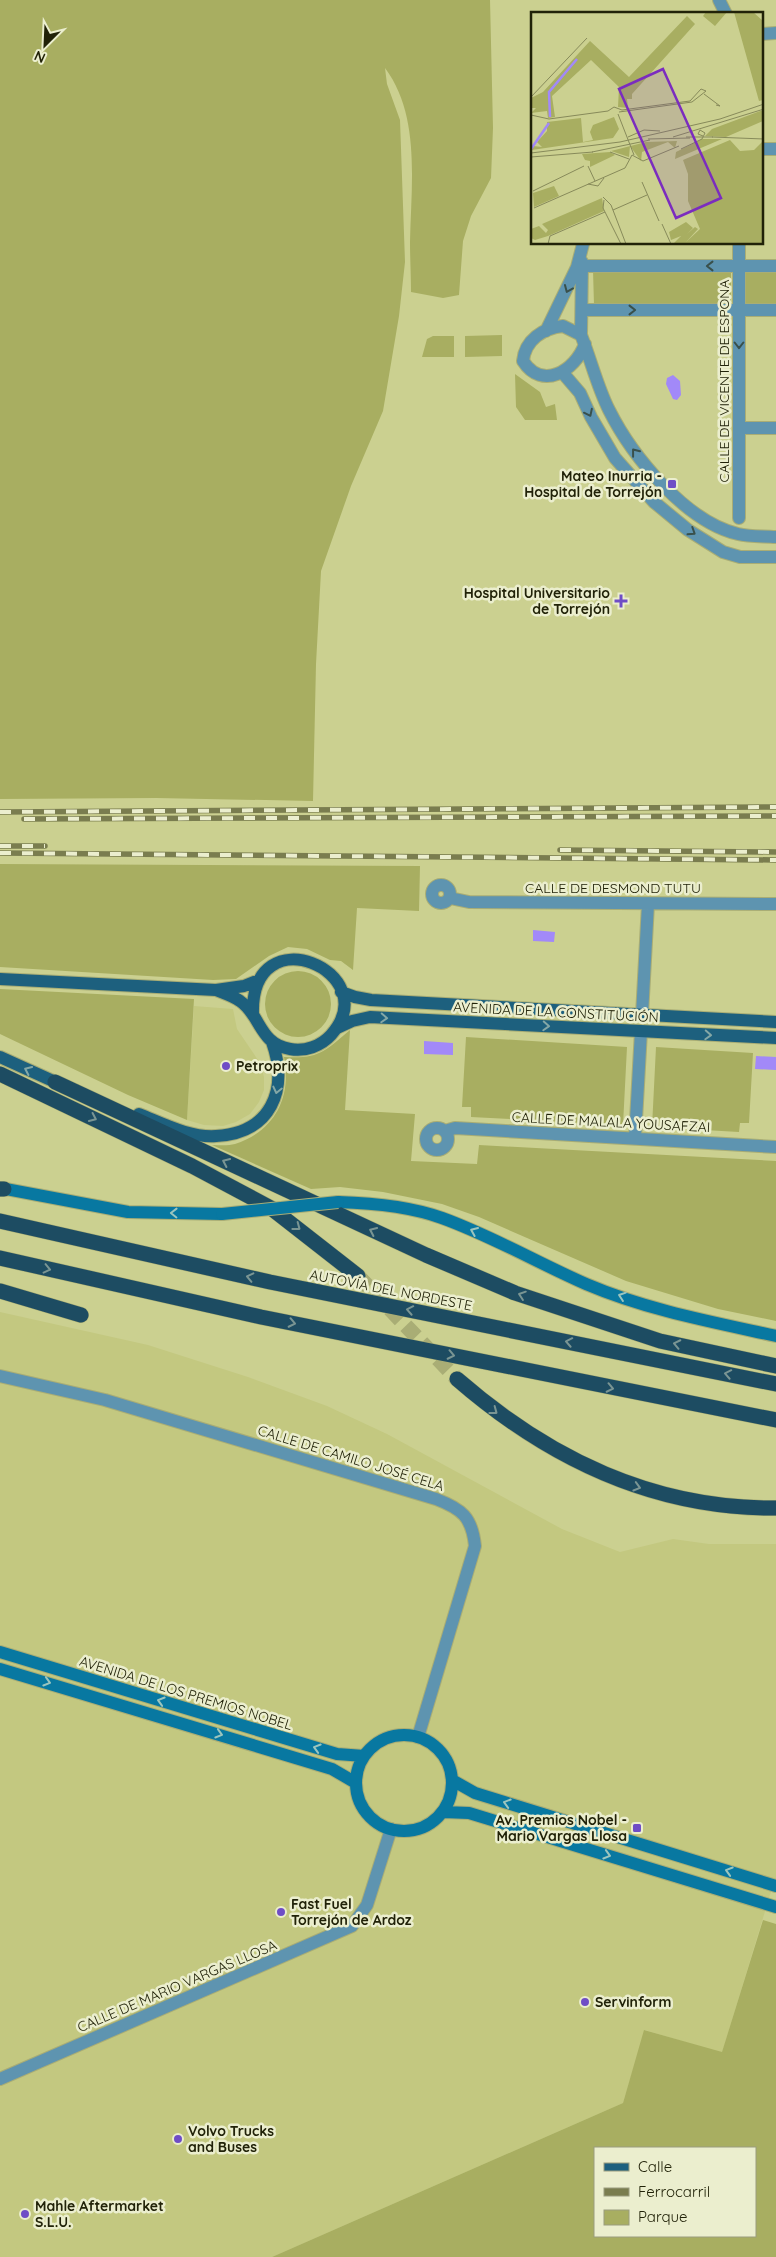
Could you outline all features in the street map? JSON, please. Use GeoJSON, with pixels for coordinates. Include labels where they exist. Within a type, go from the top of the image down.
{"type":"FeatureCollection","features":[{"type":"Feature","properties":{"kind":"highway"},"geometry":{"type":"LineString","coordinates":[[0,1074],[192,1166],[271,1208],[358,1276]]}},
{"type":"Feature","properties":{"kind":"highway"},"geometry":{"type":"LineString","coordinates":[[55,1082],[426,1256],[515,1293],[660,1341],[776,1366]]}},
{"type":"Feature","properties":{"kind":"highway","name":"AUTOVÍA DEL NORDESTE"},"geometry":{"type":"LineString","coordinates":[[0,1221],[270,1282],[776,1384]]}},
{"type":"Feature","properties":{"kind":"highway"},"geometry":{"type":"LineString","coordinates":[[0,1258],[261,1317],[776,1420]]}},
{"type":"Feature","properties":{"kind":"highway"},"geometry":{"type":"LineString","coordinates":[[0,1291],[81,1315]]}},
{"type":"Feature","properties":{"kind":"highway"},"geometry":{"type":"LineString","coordinates":[[458,1379],[493,1410],[533,1437],[579,1463],[630,1485],[682,1500],[743,1508],[776,1508]]}},
{"type":"Feature","properties":{"kind":"main road"},"geometry":{"type":"LineString","coordinates":[[286,960],[304,960],[320,965],[334,976],[341,992],[342,1010],[337,1028],[325,1041],[308,1049],[289,1049],[272,1042],[260,1030],[253,1014],[252,997],[259,980],[271,968],[286,960]]}},
{"type":"Feature","properties":{"kind":"main road"},"geometry":{"type":"LineString","coordinates":[[0,979],[216,990],[244,986],[259,980]]}},
{"type":"Feature","properties":{"kind":"main road"},"geometry":{"type":"LineString","coordinates":[[216,990],[240,1001],[253,1014]]}},
{"type":"Feature","properties":{"kind":"main road","name":"AVENIDA DE LA CONSTITUCIÓN"},"geometry":{"type":"LineString","coordinates":[[341,992],[355,998],[371,1000],[776,1022]]}},
{"type":"Feature","properties":{"kind":"main road","name":"AVENIDA DE LA CONSTITUCIÓN"},"geometry":{"type":"LineString","coordinates":[[337,1028],[352,1021],[370,1017],[776,1038]]}},
{"type":"Feature","properties":{"kind":"main road"},"geometry":{"type":"LineString","coordinates":[[0,1057],[55,1082],[185,1132],[216,1136],[244,1131],[267,1115],[278,1090],[279,1067],[272,1042]]}},
{"type":"Feature","properties":{"kind":"street"},"geometry":{"type":"LineString","coordinates":[[718,0],[725,12]]}},
{"type":"Feature","properties":{"kind":"street"},"geometry":{"type":"LineString","coordinates":[[583,245],[581,266],[583,340],[580,358],[562,372],[542,376],[529,371],[522,361],[524,350],[530,341],[546,330],[563,326],[583,340],[609,410],[632,449],[666,490],[721,528],[749,536],[776,536]]}},
{"type":"Feature","properties":{"kind":"street"},"geometry":{"type":"LineString","coordinates":[[546,330],[561,305],[577,267],[583,245]]}},
{"type":"Feature","properties":{"kind":"street","name":"CALLE DE VICENTE DE ESPONA"},"geometry":{"type":"LineString","coordinates":[[739,518],[740,245]]}},
{"type":"Feature","properties":{"kind":"street"},"geometry":{"type":"LineString","coordinates":[[581,266],[776,266]]}},
{"type":"Feature","properties":{"kind":"street"},"geometry":{"type":"LineString","coordinates":[[583,310],[776,310]]}},
{"type":"Feature","properties":{"kind":"street"},"geometry":{"type":"LineString","coordinates":[[562,372],[580,393],[590,417],[615,458],[654,502],[688,530],[723,552],[740,557],[776,557]]}},
{"type":"Feature","properties":{"kind":"street"},"geometry":{"type":"LineString","coordinates":[[739,428],[776,428]]}},
{"type":"Feature","properties":{"kind":"street","name":"CALLE DE DESMOND TUTU"},"geometry":{"type":"LineString","coordinates":[[450,898],[469,902],[776,904]]}},
{"type":"Feature","properties":{"kind":"street"},"geometry":{"type":"LineString","coordinates":[[642,1015],[648,904]]}},
{"type":"Feature","properties":{"kind":"street"},"geometry":{"type":"LineString","coordinates":[[635,1138],[641,1031]]}},
{"type":"Feature","properties":{"kind":"street","name":"CALLE DE MALALA YOUSAFZAI"},"geometry":{"type":"LineString","coordinates":[[445,1131],[455,1128],[776,1147]]}},
{"type":"Feature","properties":{"kind":"street"},"geometry":{"type":"LineString","coordinates":[[1,1189],[128,1212],[222,1214],[338,1202],[381,1204],[441,1217],[587,1284],[668,1312],[776,1336]]}},
{"type":"Feature","properties":{"kind":"street","name":"CALLE DE CAMILO JOSÉ CELA"},"geometry":{"type":"LineString","coordinates":[[0,1376],[105,1400],[436,1499],[456,1507],[474,1529],[475,1546],[418,1737]]}},
{"type":"Feature","properties":{"kind":"street","name":"AVENIDA DE LOS PREMIOS NOBEL"},"geometry":{"type":"LineString","coordinates":[[0,1652],[337,1754],[364,1756]]}},
{"type":"Feature","properties":{"kind":"street"},"geometry":{"type":"LineString","coordinates":[[0,1668],[332,1769],[356,1783]]}},
{"type":"Feature","properties":{"kind":"street"},"geometry":{"type":"LineString","coordinates":[[403,1735],[418,1737],[431,1743],[442,1753],[449,1766],[452,1780],[450,1797],[442,1812],[432,1822],[419,1829],[405,1831],[391,1829],[377,1823],[366,1812],[359,1798],[356,1783],[358,1769],[364,1756],[375,1745],[388,1738],[403,1735]]}},
{"type":"Feature","properties":{"kind":"street"},"geometry":{"type":"LineString","coordinates":[[452,1780],[475,1793],[776,1886]]}},
{"type":"Feature","properties":{"kind":"street"},"geometry":{"type":"LineString","coordinates":[[442,1812],[469,1813],[776,1907]]}},
{"type":"Feature","properties":{"kind":"street","name":"CALLE DE MARIO VARGAS LLOSA"},"geometry":{"type":"LineString","coordinates":[[0,2079],[352,1926],[367,1905],[391,1829]]}},
{"type":"Feature","properties":{"kind":"shaded area"},"geometry":{"type":"Polygon","coordinates":[[[673,375],[680,381],[681,395],[677,400],[673,399],[666,384],[667,378],[673,375]]]}},
{"type":"Feature","properties":{"kind":"shaded area"},"geometry":{"type":"Polygon","coordinates":[[[533,930],[555,932],[554,942],[533,941],[533,930]]]}},
{"type":"Feature","properties":{"kind":"shaded area","name":"Petroprix"},"geometry":{"type":"Polygon","coordinates":[[[194,1006],[233,1009],[237,1029],[260,1063],[264,1077],[264,1090],[259,1102],[250,1114],[236,1122],[223,1126],[204,1125],[187,1120],[194,1006]]]}},
{"type":"Feature","properties":{"kind":"shaded area"},"geometry":{"type":"Polygon","coordinates":[[[424,1041],[453,1043],[453,1055],[424,1054],[424,1041]]]}},
{"type":"Feature","properties":{"kind":"shaded area"},"geometry":{"type":"Polygon","coordinates":[[[756,1056],[776,1057],[776,1070],[755,1069],[756,1056]]]}},
{"type":"Feature","properties":{"kind":"shaded area"},"geometry":{"type":"Polygon","coordinates":[[[0,1312],[148,1345],[248,1377],[327,1406],[387,1434],[562,1529],[620,1552],[673,1539],[709,1544],[776,1544],[776,1886],[773,1885],[722,2053],[645,2030],[623,2103],[272,2257],[0,2257],[0,1312]]]}},
{"type":"Feature","properties":{"kind":"green space"},"geometry":{"type":"Polygon","coordinates":[[[0,0],[490,0],[493,128],[491,178],[471,216],[463,241],[459,295],[443,298],[411,292],[412,175],[409,129],[404,107],[396,87],[385,68],[387,84],[400,120],[405,262],[399,316],[383,411],[351,486],[321,571],[316,664],[313,801],[156,798],[0,799],[0,0]]]}},
{"type":"Feature","properties":{"kind":"green space"},"geometry":{"type":"Polygon","coordinates":[[[731,269],[731,305],[594,305],[593,270],[731,269]]]}},
{"type":"Feature","properties":{"kind":"green space"},"geometry":{"type":"Polygon","coordinates":[[[744,269],[776,269],[776,306],[744,306],[744,269]]]}},
{"type":"Feature","properties":{"kind":"green space"},"geometry":{"type":"Polygon","coordinates":[[[502,335],[502,356],[465,357],[465,336],[502,335]]]}},
{"type":"Feature","properties":{"kind":"green space"},"geometry":{"type":"Polygon","coordinates":[[[433,336],[454,336],[454,357],[422,357],[427,339],[433,336]]]}},
{"type":"Feature","properties":{"kind":"green space"},"geometry":{"type":"Polygon","coordinates":[[[515,374],[540,392],[546,407],[555,404],[557,420],[525,420],[516,407],[515,374]]]}},
{"type":"Feature","properties":{"kind":"green space"},"geometry":{"type":"Polygon","coordinates":[[[0,864],[420,866],[419,911],[357,908],[353,970],[341,961],[330,960],[307,949],[288,947],[269,956],[236,979],[213,980],[0,967],[0,864]]]}},
{"type":"Feature","properties":{"kind":"green space"},"geometry":{"type":"Polygon","coordinates":[[[298,971],[311,974],[321,981],[328,991],[331,1004],[328,1017],[321,1027],[311,1034],[298,1037],[285,1034],[275,1027],[268,1017],[265,1004],[268,991],[275,981],[285,974],[298,971]]]}},
{"type":"Feature","properties":{"kind":"green space"},"geometry":{"type":"Polygon","coordinates":[[[0,989],[194,999],[187,1120],[128,1095],[0,1034],[0,989]]]}},
{"type":"Feature","properties":{"kind":"green space"},"geometry":{"type":"Polygon","coordinates":[[[350,1030],[345,1110],[415,1114],[411,1161],[477,1164],[479,1145],[776,1161],[776,1321],[718,1309],[626,1281],[479,1217],[442,1204],[383,1192],[340,1187],[311,1189],[212,1145],[235,1144],[261,1131],[270,1121],[278,1111],[283,1099],[286,1072],[284,1057],[313,1055],[327,1049],[350,1030]]]}},
{"type":"Feature","properties":{"kind":"green space"},"geometry":{"type":"Polygon","coordinates":[[[466,1037],[627,1047],[623,1125],[471,1117],[471,1107],[462,1107],[466,1037]]]}},
{"type":"Feature","properties":{"kind":"green space"},"geometry":{"type":"Polygon","coordinates":[[[656,1047],[753,1053],[749,1123],[740,1123],[739,1132],[652,1127],[656,1047]]]}},
{"type":"Feature","properties":{"kind":"green space"},"geometry":{"type":"Polygon","coordinates":[[[763,1920],[776,1924],[776,2257],[272,2257],[623,2103],[644,2030],[722,2052],[763,1920]]]}},
{"type":"Feature","properties":{"kind":"tunnel"},"geometry":{"type":"LineString","coordinates":[[358,1276],[457,1379]]}},
{"type":"Feature","properties":{"kind":"railway"},"geometry":{"type":"LineString","coordinates":[[0,812],[776,807]]}},
{"type":"Feature","properties":{"kind":"railway"},"geometry":{"type":"LineString","coordinates":[[24,819],[776,816]]}},
{"type":"Feature","properties":{"kind":"railway"},"geometry":{"type":"LineString","coordinates":[[0,846],[45,846]]}},
{"type":"Feature","properties":{"kind":"railway"},"geometry":{"type":"LineString","coordinates":[[560,850],[776,852]]}},
{"type":"Feature","properties":{"kind":"railway"},"geometry":{"type":"LineString","coordinates":[[0,853],[776,860]]}},
{"type":"Feature","properties":{"kind":"place","name":"Mateo Inurria - Hospital de Torrejón"},"geometry":{"type":"Point","coordinates":[672,484]}},
{"type":"Feature","properties":{"kind":"place","name":"Hospital Universitario de Torrejón"},"geometry":{"type":"Point","coordinates":[621,601]}},
{"type":"Feature","properties":{"kind":"place","name":"Petroprix"},"geometry":{"type":"Point","coordinates":[226,1066]}},
{"type":"Feature","properties":{"kind":"place","name":"Av. Premios Nobel - Mario Vargas Llosa"},"geometry":{"type":"Point","coordinates":[637,1828]}},
{"type":"Feature","properties":{"kind":"place","name":"Fast Fuel Torrejón de Ardoz"},"geometry":{"type":"Point","coordinates":[281,1912]}},
{"type":"Feature","properties":{"kind":"place","name":"Servinform"},"geometry":{"type":"Point","coordinates":[585,2002]}},
{"type":"Feature","properties":{"kind":"place","name":"Volvo Trucks and Buses"},"geometry":{"type":"Point","coordinates":[178,2139]}},
{"type":"Feature","properties":{"kind":"place","name":"Mahle Aftermarket S.L.U."},"geometry":{"type":"Point","coordinates":[25,2214]}}]}
